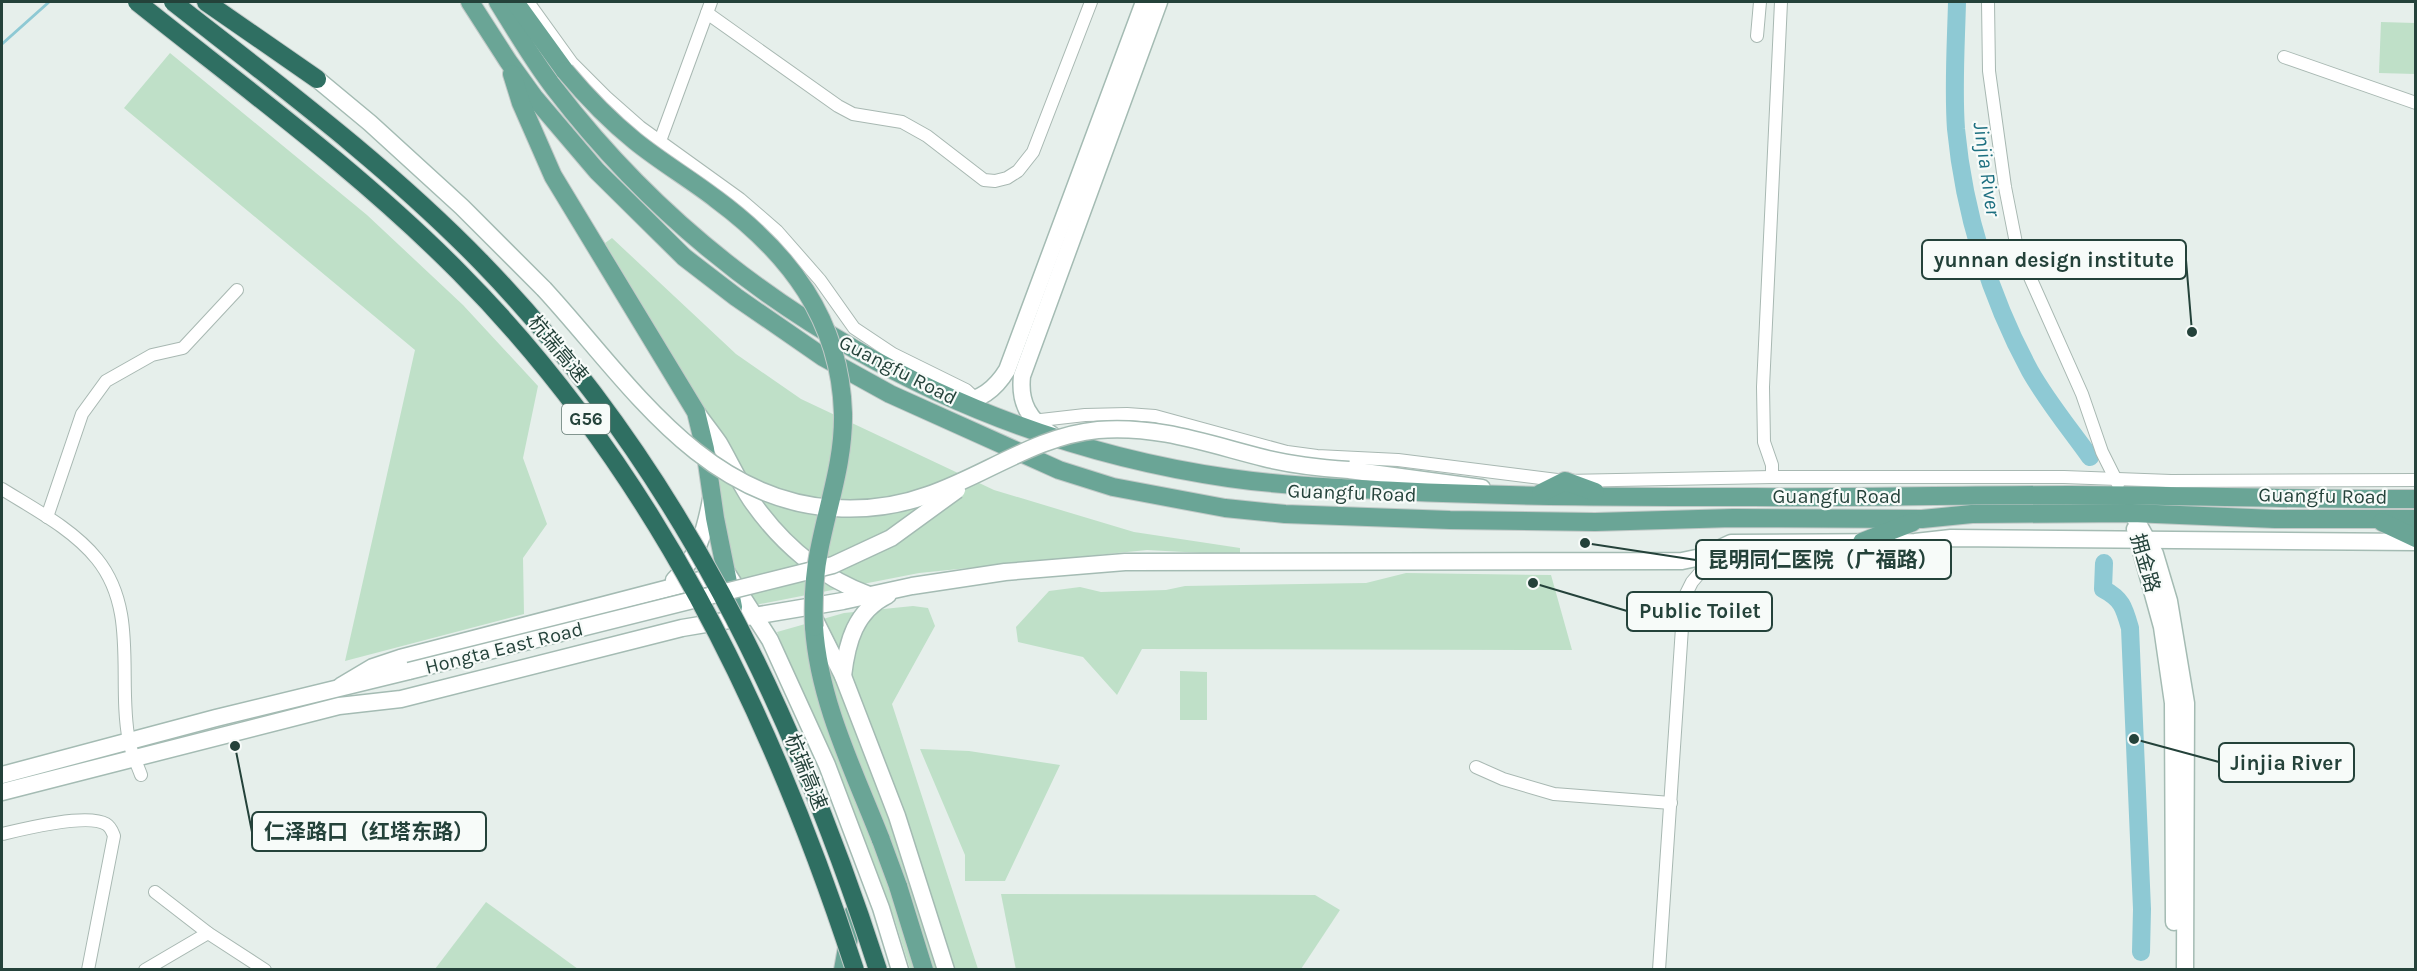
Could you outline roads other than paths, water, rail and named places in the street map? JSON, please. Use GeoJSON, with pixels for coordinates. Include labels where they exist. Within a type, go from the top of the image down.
{"type":"FeatureCollection","features":[{"type":"Feature","properties":{"kind":"highway","name":"杭瑞高速"},"geometry":{"type":"LineString","coordinates":[[137,2],[332,156],[407,222],[513,329],[592,428],[671,547],[736,667],[796,805],[855,969]]}},
{"type":"Feature","properties":{"kind":"highway","name":"杭瑞高速"},"geometry":{"type":"LineString","coordinates":[[173,2],[346,139],[446,227],[536,322],[616,423],[690,536],[760,666],[828,826],[879,969]]}},
{"type":"Feature","properties":{"kind":"highway"},"geometry":{"type":"LineString","coordinates":[[206,2],[317,79]]}},
{"type":"Feature","properties":{"kind":"main road","name":"Guangfu Road"},"geometry":{"type":"LineString","coordinates":[[470,2],[508,62],[569,140],[684,257],[735,297],[823,357],[890,394],[1059,470],[1113,487],[1225,508],[1285,514],[1595,522],[1733,518],[1922,519],[1972,514],[2132,513],[2275,519],[2415,519]]}},
{"type":"Feature","properties":{"kind":"main road","name":"Guangfu Road"},"geometry":{"type":"LineString","coordinates":[[498,2],[552,85],[585,126],[697,240],[747,279],[832,338],[896,373],[969,401],[997,417],[1120,458],[1230,478],[1362,489],[1536,495],[2415,499]]}},
{"type":"Feature","properties":{"kind":"main road"},"geometry":{"type":"LineString","coordinates":[[515,2],[565,71],[596,106],[625,133],[719,200],[762,237],[800,280],[825,324],[838,368],[843,430],[838,472],[817,567],[814,627],[824,687],[898,886],[924,969]]}},
{"type":"Feature","properties":{"kind":"main road"},"geometry":{"type":"LineString","coordinates":[[1139,36],[1144,2]]}},
{"type":"Feature","properties":{"kind":"main road"},"geometry":{"type":"LineString","coordinates":[[1057,438],[1035,422],[1026,411],[1022,399],[1022,376],[1061,249],[1139,36],[1159,2]]}},
{"type":"Feature","properties":{"kind":"main road"},"geometry":{"type":"LineString","coordinates":[[508,62],[521,103],[552,176],[696,412],[718,442],[750,498],[782,539],[797,552],[841,582],[870,595]]}},
{"type":"Feature","properties":{"kind":"main road"},"geometry":{"type":"LineString","coordinates":[[317,79],[370,123],[462,207],[544,289],[637,396],[673,432],[720,470],[765,494],[811,506],[874,507],[927,495],[1020,452],[1063,436],[1098,430],[1126,429],[1170,433],[1277,461],[1536,495],[1565,481],[1610,497]]}},
{"type":"Feature","properties":{"kind":"main road"},"geometry":{"type":"LineString","coordinates":[[969,401],[998,384],[1007,370],[1061,249]]}},
{"type":"Feature","properties":{"kind":"main road"},"geometry":{"type":"LineString","coordinates":[[696,412],[705,449],[735,619],[745,650],[792,752],[853,914],[870,969]]}},
{"type":"Feature","properties":{"kind":"main road","name":"Hongta East Road"},"geometry":{"type":"LineString","coordinates":[[2,775],[341,686],[833,565],[891,538],[985,470]]}},
{"type":"Feature","properties":{"kind":"main road"},"geometry":{"type":"LineString","coordinates":[[654,594],[675,580],[697,552],[705,530],[712,495]]}},
{"type":"Feature","properties":{"kind":"main road","name":"拥金路"},"geometry":{"type":"LineString","coordinates":[[2132,513],[2170,609],[2186,703],[2184,969]]}},
{"type":"Feature","properties":{"kind":"main road"},"geometry":{"type":"LineString","coordinates":[[1862,542],[1922,519]]}},
{"type":"Feature","properties":{"kind":"main road"},"geometry":{"type":"LineString","coordinates":[[2374,519],[2415,540]]}},
{"type":"Feature","properties":{"kind":"main road"},"geometry":{"type":"LineString","coordinates":[[1862,542],[1951,538],[2415,540]]}},
{"type":"Feature","properties":{"kind":"main road","name":"拥金路"},"geometry":{"type":"LineString","coordinates":[[2143,540],[2173,703],[2173,969]]}},
{"type":"Feature","properties":{"kind":"main road","name":"Hongta East Road"},"geometry":{"type":"LineString","coordinates":[[2,792],[339,706],[401,699],[682,628],[1005,572],[1125,562],[1682,561],[1701,557],[1731,543],[1862,542]]}},
{"type":"Feature","properties":{"kind":"main road"},"geometry":{"type":"LineString","coordinates":[[341,686],[374,667],[400,658],[654,594],[727,573]]}},
{"type":"Feature","properties":{"kind":"main road"},"geometry":{"type":"LineString","coordinates":[[727,573],[770,640],[827,765],[881,908],[900,969]]}},
{"type":"Feature","properties":{"kind":"main road"},"geometry":{"type":"LineString","coordinates":[[843,676],[845,653],[852,630],[876,601],[901,589]]}},
{"type":"Feature","properties":{"kind":"main road"},"geometry":{"type":"LineString","coordinates":[[808,607],[843,676],[902,829],[946,969]]}},
{"type":"Feature","properties":{"kind":"main road"},"geometry":{"type":"LineString","coordinates":[[881,908],[899,850],[902,829]]}},
{"type":"Feature","properties":{"kind":"main road"},"geometry":{"type":"LineString","coordinates":[[843,969],[853,914]]}},
{"type":"Feature","properties":{"kind":"street"},"geometry":{"type":"LineString","coordinates":[[528,2],[572,63],[620,110],[740,199],[777,231],[820,280],[854,328],[893,354],[966,390],[969,401]]}},
{"type":"Feature","properties":{"kind":"street"},"geometry":{"type":"LineString","coordinates":[[660,141],[709,7],[853,114],[902,122],[927,136],[984,180],[995,181],[1007,178],[1018,171],[1033,152],[1091,2]]}},
{"type":"Feature","properties":{"kind":"street"},"geometry":{"type":"LineString","coordinates":[[1757,36],[1760,2]]}},
{"type":"Feature","properties":{"kind":"street"},"geometry":{"type":"LineString","coordinates":[[1772,477],[1772,465],[1764,442],[1763,387],[1781,2]]}},
{"type":"Feature","properties":{"kind":"street"},"geometry":{"type":"LineString","coordinates":[[1988,2],[1989,71],[2005,187],[2017,248],[2082,394],[2102,452],[2132,513]]}},
{"type":"Feature","properties":{"kind":"street"},"geometry":{"type":"LineString","coordinates":[[2284,57],[2415,103]]}},
{"type":"Feature","properties":{"kind":"street"},"geometry":{"type":"LineString","coordinates":[[47,517],[82,414],[106,381],[152,355],[183,348],[237,290]]}},
{"type":"Feature","properties":{"kind":"street"},"geometry":{"type":"LineString","coordinates":[[997,417],[1035,422],[1085,415],[1155,416],[1287,452],[1317,456],[1398,460],[1565,481],[1772,477],[2115,478],[2171,481],[2415,480]]}},
{"type":"Feature","properties":{"kind":"street"},"geometry":{"type":"LineString","coordinates":[[2,489],[47,517],[81,543],[97,559],[112,580],[122,610],[129,742],[141,775]]}},
{"type":"Feature","properties":{"kind":"street"},"geometry":{"type":"LineString","coordinates":[[1659,969],[1684,598],[1692,582],[1704,568],[1701,557]]}},
{"type":"Feature","properties":{"kind":"street"},"geometry":{"type":"LineString","coordinates":[[1476,767],[1503,779],[1554,794],[1671,803]]}},
{"type":"Feature","properties":{"kind":"street"},"geometry":{"type":"LineString","coordinates":[[2,834],[43,824],[91,821],[104,823],[111,828],[114,836],[88,969]]}},
{"type":"Feature","properties":{"kind":"street"},"geometry":{"type":"LineString","coordinates":[[155,892],[208,933],[264,969]]}},
{"type":"Feature","properties":{"kind":"street"},"geometry":{"type":"LineString","coordinates":[[145,969],[208,933]]}},
{"type":"Feature","properties":{"kind":"waterway"},"geometry":{"type":"LineString","coordinates":[[2,44],[49,2]]}},
{"type":"Feature","properties":{"kind":"waterway","name":"Jinjia River"},"geometry":{"type":"LineString","coordinates":[[1957,2],[1956,129],[1965,192],[1981,254],[2003,314],[2030,371],[2090,457]]}},
{"type":"Feature","properties":{"kind":"waterway","name":"Jinjia River"},"geometry":{"type":"LineString","coordinates":[[2104,563],[2103,589],[2121,604],[2130,628],[2142,909],[2141,952]]}},
{"type":"Feature","properties":{"kind":"place","name":"yunnan design institute"},"geometry":{"type":"Point","coordinates":[2192,332]}},
{"type":"Feature","properties":{"kind":"place","name":"昆明同仁医院（广福路）"},"geometry":{"type":"Point","coordinates":[1585,543]}},
{"type":"Feature","properties":{"kind":"place","name":"Public Toilet"},"geometry":{"type":"Point","coordinates":[1533,583]}},
{"type":"Feature","properties":{"kind":"place","name":"Jinjia River"},"geometry":{"type":"Point","coordinates":[2134,739]}},
{"type":"Feature","properties":{"kind":"place","name":"仁泽路口（红塔东路）"},"geometry":{"type":"Point","coordinates":[235,746]}}]}
